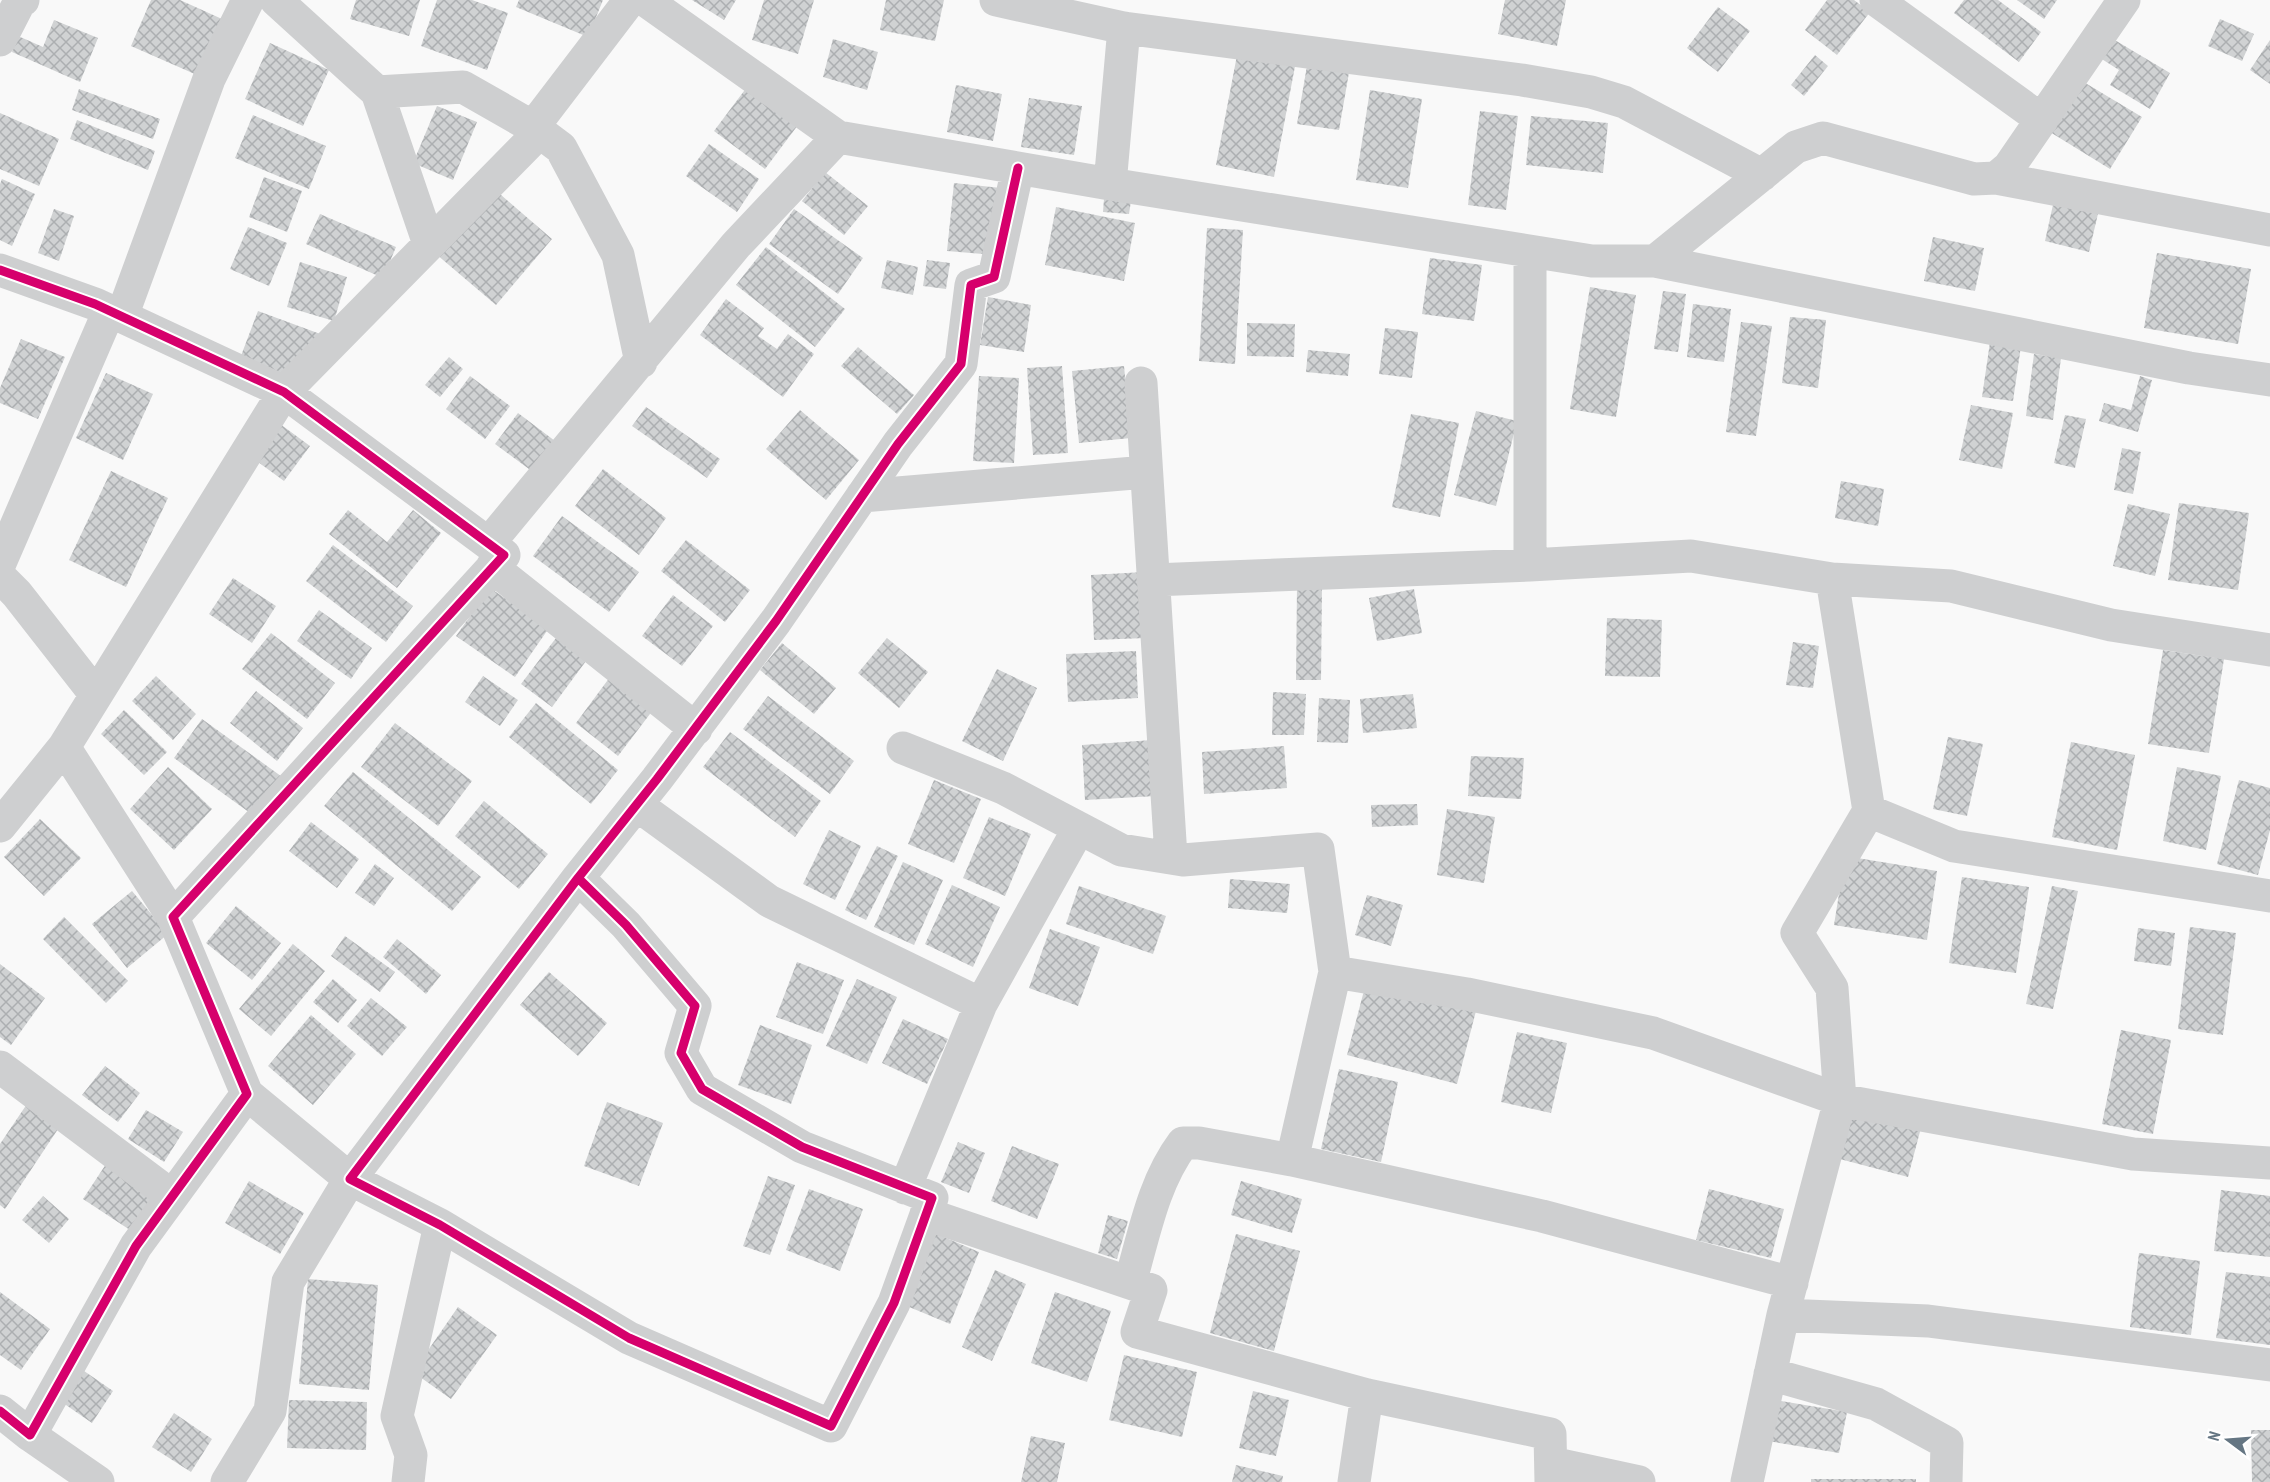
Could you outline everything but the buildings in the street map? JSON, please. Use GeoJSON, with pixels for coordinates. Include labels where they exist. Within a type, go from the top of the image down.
{"type":"FeatureCollection","features":[{"type":"Feature","properties":{"kind":"street"},"geometry":{"type":"LineString","coordinates":[[0,40],[21,0]]}},
{"type":"Feature","properties":{"kind":"street"},"geometry":{"type":"LineString","coordinates":[[0,563],[116,314],[209,79],[248,0]]}},
{"type":"Feature","properties":{"kind":"street"},"geometry":{"type":"LineString","coordinates":[[276,0],[377,92],[429,244]]}},
{"type":"Feature","properties":{"kind":"street"},"geometry":{"type":"LineString","coordinates":[[0,826],[64,747],[284,392],[529,143],[533,127],[630,0]]}},
{"type":"Feature","properties":{"kind":"street"},"geometry":{"type":"LineString","coordinates":[[645,0],[838,137],[1530,252],[1592,261],[1655,261],[2189,368],[2270,380]]}},
{"type":"Feature","properties":{"kind":"street"},"geometry":{"type":"LineString","coordinates":[[996,0],[1124,28],[1522,80],[1591,92],[1624,102],[1762,175]]}},
{"type":"Feature","properties":{"kind":"street"},"geometry":{"type":"LineString","coordinates":[[1876,0],[2042,120]]}},
{"type":"Feature","properties":{"kind":"street"},"geometry":{"type":"LineString","coordinates":[[1996,178],[2009,167],[2124,0]]}},
{"type":"Feature","properties":{"kind":"street"},"geometry":{"type":"LineString","coordinates":[[1110,184],[1124,28]]}},
{"type":"Feature","properties":{"kind":"street"},"geometry":{"type":"LineString","coordinates":[[377,92],[463,87],[533,127],[561,148],[618,255],[641,362]]}},
{"type":"Feature","properties":{"kind":"street"},"geometry":{"type":"LineString","coordinates":[[173,916],[491,555],[641,362],[736,245],[838,137]]}},
{"type":"Feature","properties":{"kind":"street"},"geometry":{"type":"LineString","coordinates":[[1655,261],[1796,147],[1823,138],[1974,178],[1996,178],[2270,230]]}},
{"type":"Feature","properties":{"kind":"street"},"geometry":{"type":"LineString","coordinates":[[227,1482],[270,1411],[288,1282],[351,1179],[579,878],[696,729],[776,621],[898,444],[961,364],[971,285],[994,277],[1018,168]]}},
{"type":"Feature","properties":{"kind":"street"},"geometry":{"type":"LineString","coordinates":[[1530,252],[1530,565]]}},
{"type":"Feature","properties":{"kind":"street"},"geometry":{"type":"LineString","coordinates":[[0,270],[116,314],[284,392],[491,555],[696,729]]}},
{"type":"Feature","properties":{"kind":"street"},"geometry":{"type":"LineString","coordinates":[[1141,383],[1171,857]]}},
{"type":"Feature","properties":{"kind":"street"},"geometry":{"type":"LineString","coordinates":[[862,495],[1146,472]]}},
{"type":"Feature","properties":{"kind":"street"},"geometry":{"type":"LineString","coordinates":[[1153,580],[1530,565],[1691,556],[1832,579],[1951,586],[2111,625],[2269,653]]}},
{"type":"Feature","properties":{"kind":"street"},"geometry":{"type":"LineString","coordinates":[[0,577],[17,594],[96,695]]}},
{"type":"Feature","properties":{"kind":"street"},"geometry":{"type":"LineString","coordinates":[[1747,1482],[1783,1315],[1840,1100],[1832,988],[1797,933],[1869,812],[1832,579]]}},
{"type":"Feature","properties":{"kind":"street"},"geometry":{"type":"LineString","coordinates":[[64,747],[173,916],[247,1094],[351,1179],[440,1225],[629,1338],[831,1426],[894,1303],[932,1198],[802,1147],[702,1089],[681,1053],[695,1006],[626,925],[579,878]]}},
{"type":"Feature","properties":{"kind":"street"},"geometry":{"type":"LineString","coordinates":[[903,748],[918,752],[1003,788],[1121,850],[1184,860],[1318,849],[1335,972],[1292,1160]]}},
{"type":"Feature","properties":{"kind":"street"},"geometry":{"type":"LineString","coordinates":[[637,805],[769,901],[981,1004]]}},
{"type":"Feature","properties":{"kind":"street"},"geometry":{"type":"LineString","coordinates":[[1869,812],[1954,846],[2270,896]]}},
{"type":"Feature","properties":{"kind":"street"},"geometry":{"type":"LineString","coordinates":[[905,1188],[981,1004],[1079,828]]}},
{"type":"Feature","properties":{"kind":"street"},"geometry":{"type":"LineString","coordinates":[[1335,972],[1467,994],[1653,1033],[1840,1100],[2133,1154],[2270,1163]]}},
{"type":"Feature","properties":{"kind":"street"},"geometry":{"type":"LineString","coordinates":[[0,1067],[172,1196]]}},
{"type":"Feature","properties":{"kind":"street"},"geometry":{"type":"LineString","coordinates":[[98,1482],[9,1423],[247,1094]]}},
{"type":"Feature","properties":{"kind":"street"},"geometry":{"type":"LineString","coordinates":[[1130,1283],[1156,1191],[1171,1159],[1183,1143],[1199,1143],[1292,1160],[1542,1216],[1791,1283]]}},
{"type":"Feature","properties":{"kind":"street"},"geometry":{"type":"LineString","coordinates":[[926,1214],[1150,1290],[1137,1332],[1367,1395],[1550,1434],[1551,1473],[1639,1482]]}},
{"type":"Feature","properties":{"kind":"street"},"geometry":{"type":"LineString","coordinates":[[414,1480],[411,1455],[397,1416],[440,1225]]}},
{"type":"Feature","properties":{"kind":"street"},"geometry":{"type":"LineString","coordinates":[[1783,1315],[1928,1321],[2270,1365]]}},
{"type":"Feature","properties":{"kind":"street"},"geometry":{"type":"LineString","coordinates":[[1770,1374],[1876,1404],[1947,1443],[1946,1482]]}},
{"type":"Feature","properties":{"kind":"street"},"geometry":{"type":"LineString","coordinates":[[1354,1482],[1367,1395]]}},
{"type":"Feature","properties":{"kind":"cycle path"},"geometry":{"type":"LineString","coordinates":[[578,878],[626,925],[695,1006],[681,1053],[702,1089],[802,1147],[932,1198],[894,1303],[831,1426],[629,1338],[440,1225],[350,1179],[578,878],[657,779],[776,621],[898,444],[961,364],[971,285],[994,277],[1018,168]]}},
{"type":"Feature","properties":{"kind":"cycle path"},"geometry":{"type":"LineString","coordinates":[[0,270],[95,304],[284,392],[504,555],[173,917],[247,1094],[136,1246],[30,1435],[0,1411]]}}]}
